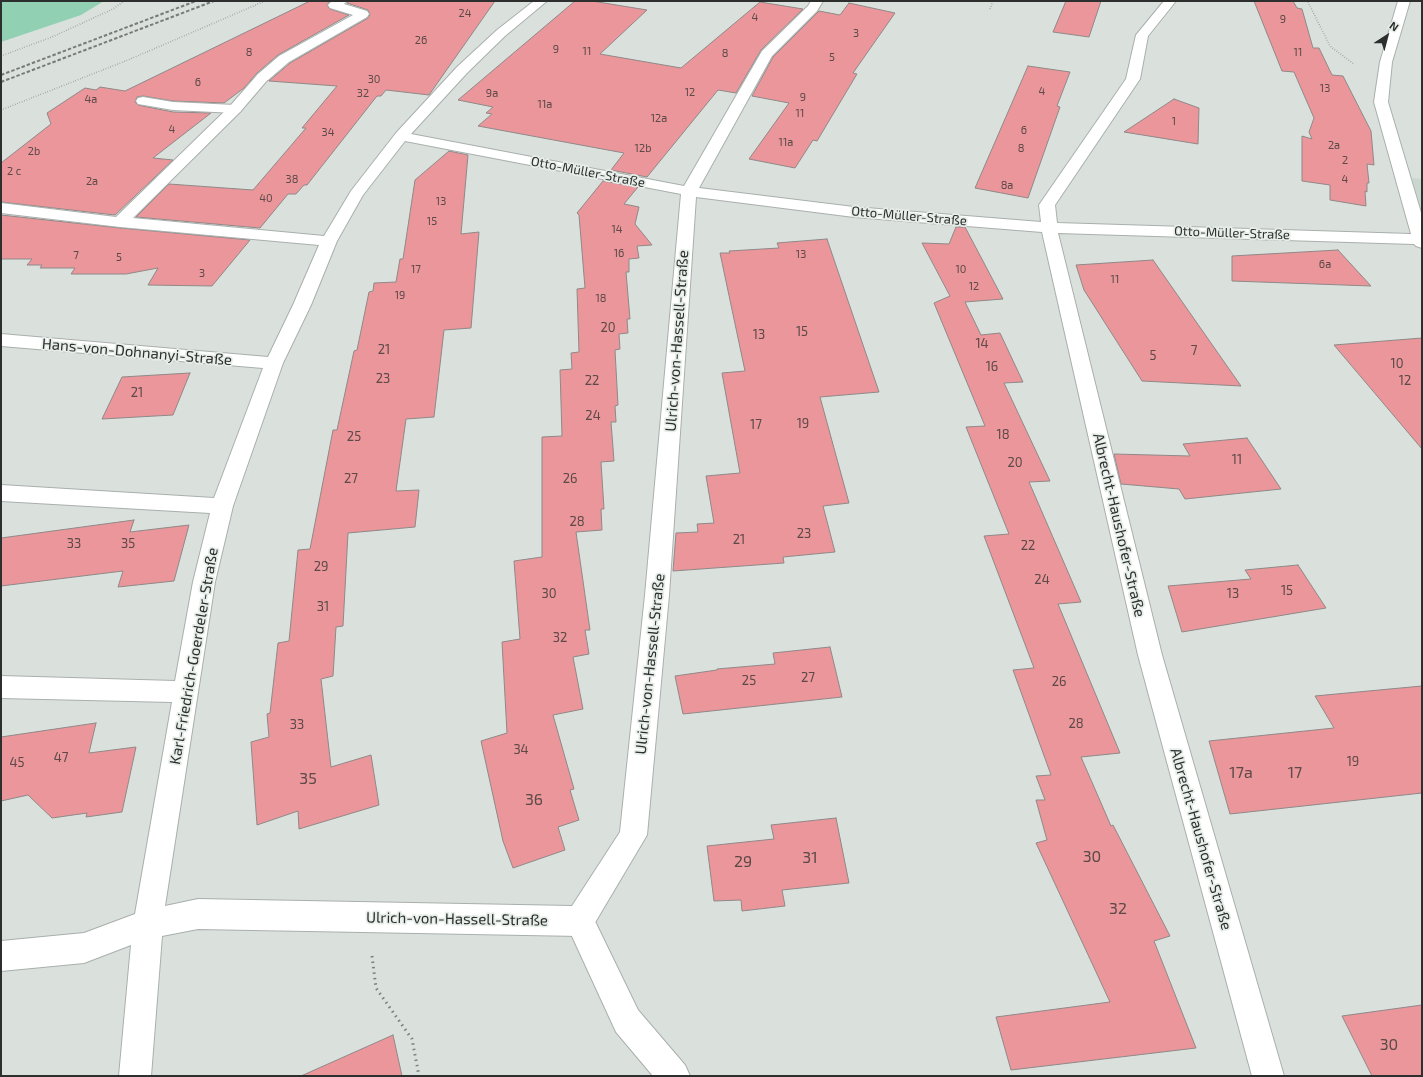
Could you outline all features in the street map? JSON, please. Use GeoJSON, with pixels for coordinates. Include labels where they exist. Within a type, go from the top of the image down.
{"type":"FeatureCollection","features":[{"type":"Feature","properties":{"kind":"street"},"geometry":{"type":"LineString","coordinates":[[120,222],[236,109],[263,77],[284,59],[363,14],[334,5],[341,1]]}},
{"type":"Feature","properties":{"kind":"street","name":"Karl-Friedrich-Goerdeler-Straße"},"geometry":{"type":"LineString","coordinates":[[135,1076],[148,924],[204,582],[222,506],[274,363],[302,305],[329,241],[356,194],[402,136],[462,70],[502,33],[541,1]]}},
{"type":"Feature","properties":{"kind":"street","name":"Ulrich-von-Hassell-Straße"},"geometry":{"type":"LineString","coordinates":[[148,924],[198,914],[580,921],[633,835],[657,595],[688,191],[767,54],[813,8],[817,1]]}},
{"type":"Feature","properties":{"kind":"street","name":"Albrecht-Haushofer-Straße"},"geometry":{"type":"LineString","coordinates":[[1170,1],[1142,35],[1133,79],[1047,205],[1049,228],[1150,655],[1268,1076]]}},
{"type":"Feature","properties":{"kind":"street"},"geometry":{"type":"LineString","coordinates":[[1404,1],[1386,62],[1381,102],[1421,240]]}},
{"type":"Feature","properties":{"kind":"street"},"geometry":{"type":"LineString","coordinates":[[143,101],[173,106],[236,109]]}},
{"type":"Feature","properties":{"kind":"street","name":"Otto-Müller-Straße"},"geometry":{"type":"LineString","coordinates":[[402,136],[688,191],[854,212],[1049,228],[1421,240]]}},
{"type":"Feature","properties":{"kind":"street"},"geometry":{"type":"LineString","coordinates":[[1,208],[120,222],[329,241]]}},
{"type":"Feature","properties":{"kind":"street","name":"Hans-von-Dohnanyi-Straße"},"geometry":{"type":"LineString","coordinates":[[1,340],[274,363]]}},
{"type":"Feature","properties":{"kind":"street"},"geometry":{"type":"LineString","coordinates":[[1,493],[222,506]]}},
{"type":"Feature","properties":{"kind":"street"},"geometry":{"type":"LineString","coordinates":[[1,687],[187,692]]}},
{"type":"Feature","properties":{"kind":"street"},"geometry":{"type":"LineString","coordinates":[[580,921],[627,1021],[674,1076]]}},
{"type":"Feature","properties":{"kind":"street"},"geometry":{"type":"LineString","coordinates":[[1,956],[84,948],[148,924]]}},
{"type":"Feature","properties":{"kind":"path"},"geometry":{"type":"LineString","coordinates":[[1,56],[52,37],[113,9],[124,1]]}},
{"type":"Feature","properties":{"kind":"path"},"geometry":{"type":"LineString","coordinates":[[1,110],[128,60],[265,1]]}},
{"type":"Feature","properties":{"kind":"path"},"geometry":{"type":"LineString","coordinates":[[990,9],[993,1]]}},
{"type":"Feature","properties":{"kind":"path"},"geometry":{"type":"LineString","coordinates":[[1308,2],[1330,46],[1359,68],[1384,79]]}},
{"type":"Feature","properties":{"kind":"path"},"geometry":{"type":"LineString","coordinates":[[368,917],[376,988],[412,1039],[420,1076]]}},
{"type":"Feature","properties":{"kind":"shaded area"},"geometry":{"type":"Polygon","coordinates":[[[1412,178],[1422,179],[1422,213],[1412,178]]]}},
{"type":"Feature","properties":{"kind":"green space"},"geometry":{"type":"Polygon","coordinates":[[[1,1],[104,1],[81,15],[1,42],[1,1]]]}},
{"type":"Feature","properties":{"kind":"building"},"geometry":{"type":"Polygon","coordinates":[[[310,1],[330,1],[327,5],[330,9],[349,15],[278,55],[257,73],[244,88],[224,103],[173,101],[143,96],[137,97],[135,102],[138,105],[173,112],[211,113],[153,158],[173,160],[115,215],[1,202],[1,163],[51,124],[47,113],[85,88],[96,90],[100,87],[125,91],[310,1]]]}},
{"type":"Feature","properties":{"kind":"building"},"geometry":{"type":"Polygon","coordinates":[[[348,1],[495,1],[429,95],[386,90],[381,96],[377,96],[307,185],[304,185],[296,194],[288,194],[260,228],[136,217],[169,184],[253,190],[306,128],[302,128],[337,86],[269,81],[290,63],[368,18],[370,15],[368,10],[347,3],[348,1]]]}},
{"type":"Feature","properties":{"kind":"building"},"geometry":{"type":"Polygon","coordinates":[[[575,1],[592,1],[647,10],[600,54],[681,68],[760,2],[803,9],[761,50],[736,93],[718,90],[647,177],[611,170],[624,153],[478,126],[492,114],[486,113],[493,107],[458,100],[575,1]]]}},
{"type":"Feature","properties":{"kind":"building"},"geometry":{"type":"Polygon","coordinates":[[[1066,1],[1101,1],[1089,37],[1053,32],[1066,1]]]}},
{"type":"Feature","properties":{"kind":"building"},"geometry":{"type":"Polygon","coordinates":[[[1254,1],[1293,1],[1297,8],[1302,9],[1313,48],[1319,48],[1332,75],[1343,76],[1371,131],[1374,165],[1367,164],[1369,183],[1367,183],[1367,192],[1365,191],[1366,206],[1330,200],[1330,185],[1302,181],[1302,136],[1312,139],[1309,132],[1314,118],[1294,72],[1282,71],[1254,1]]]}},
{"type":"Feature","properties":{"kind":"building"},"geometry":{"type":"Polygon","coordinates":[[[849,3],[895,13],[853,73],[857,74],[817,141],[813,140],[795,168],[749,159],[789,103],[752,96],[773,57],[819,11],[840,15],[849,3]]]}},
{"type":"Feature","properties":{"kind":"building"},"geometry":{"type":"Polygon","coordinates":[[[1028,66],[1070,72],[1057,106],[1060,107],[1028,198],[975,188],[1028,66]]]}},
{"type":"Feature","properties":{"kind":"building"},"geometry":{"type":"Polygon","coordinates":[[[1174,99],[1199,108],[1198,144],[1124,132],[1174,99]]]}},
{"type":"Feature","properties":{"kind":"building"},"geometry":{"type":"Polygon","coordinates":[[[449,151],[468,155],[461,234],[479,232],[471,328],[444,330],[434,417],[406,419],[396,491],[419,490],[415,527],[348,533],[343,626],[336,627],[333,676],[321,679],[331,767],[371,755],[379,805],[299,829],[298,811],[257,825],[251,742],[269,737],[267,714],[270,713],[278,643],[289,641],[298,550],[310,549],[333,430],[337,430],[354,351],[357,350],[369,292],[373,291],[374,283],[396,282],[400,259],[403,259],[415,180],[449,151]]]}},
{"type":"Feature","properties":{"kind":"building"},"geometry":{"type":"Polygon","coordinates":[[[603,181],[638,187],[624,204],[639,207],[635,224],[652,245],[637,246],[639,258],[629,259],[629,272],[626,272],[630,319],[627,319],[628,333],[619,334],[620,349],[615,350],[618,405],[615,406],[616,422],[611,422],[614,461],[601,462],[604,509],[601,509],[602,530],[576,532],[590,630],[585,630],[589,654],[573,657],[583,709],[553,715],[574,789],[570,790],[579,820],[558,827],[565,850],[513,868],[503,841],[481,741],[507,733],[502,642],[520,639],[514,561],[542,557],[542,437],[562,436],[560,370],[572,369],[571,353],[579,352],[577,289],[585,288],[579,215],[577,213],[603,181]]]}},
{"type":"Feature","properties":{"kind":"building"},"geometry":{"type":"Polygon","coordinates":[[[1,215],[250,240],[212,286],[148,285],[158,268],[126,274],[71,274],[75,268],[40,268],[42,265],[27,265],[32,259],[1,259],[1,215]]]}},
{"type":"Feature","properties":{"kind":"building"},"geometry":{"type":"Polygon","coordinates":[[[956,227],[965,227],[1003,299],[965,302],[981,335],[1000,333],[1023,382],[1004,383],[1050,481],[1029,482],[1081,602],[1058,604],[1120,753],[1081,757],[1111,826],[1113,825],[1170,936],[1154,941],[1196,1048],[1011,1070],[996,1017],[1110,1002],[1036,843],[1047,840],[1036,800],[1045,800],[1036,776],[1051,775],[1013,670],[1034,668],[984,536],[1009,534],[966,427],[985,426],[934,303],[950,296],[922,243],[949,244],[956,227]]]}},
{"type":"Feature","properties":{"kind":"building"},"geometry":{"type":"Polygon","coordinates":[[[827,239],[879,392],[820,397],[849,503],[823,506],[835,552],[783,557],[784,563],[673,571],[676,533],[698,532],[697,524],[714,523],[706,476],[740,473],[722,373],[745,371],[720,253],[730,253],[729,251],[779,248],[777,243],[827,239]]]}},
{"type":"Feature","properties":{"kind":"building"},"geometry":{"type":"Polygon","coordinates":[[[1338,250],[1371,286],[1232,281],[1232,256],[1338,250]]]}},
{"type":"Feature","properties":{"kind":"building"},"geometry":{"type":"Polygon","coordinates":[[[1153,260],[1241,386],[1142,381],[1084,290],[1076,265],[1153,260]]]}},
{"type":"Feature","properties":{"kind":"building"},"geometry":{"type":"Polygon","coordinates":[[[1422,338],[1422,449],[1334,345],[1422,338]]]}},
{"type":"Feature","properties":{"kind":"building"},"geometry":{"type":"Polygon","coordinates":[[[190,373],[173,415],[102,419],[122,377],[190,373]]]}},
{"type":"Feature","properties":{"kind":"building"},"geometry":{"type":"Polygon","coordinates":[[[1247,438],[1281,489],[1185,499],[1179,489],[1121,484],[1114,454],[1190,456],[1183,444],[1247,438]]]}},
{"type":"Feature","properties":{"kind":"building"},"geometry":{"type":"Polygon","coordinates":[[[134,520],[130,532],[189,525],[174,581],[118,587],[123,571],[1,586],[1,538],[134,520]]]}},
{"type":"Feature","properties":{"kind":"building"},"geometry":{"type":"Polygon","coordinates":[[[1298,565],[1326,608],[1182,632],[1168,586],[1251,579],[1245,570],[1298,565]]]}},
{"type":"Feature","properties":{"kind":"building"},"geometry":{"type":"Polygon","coordinates":[[[830,647],[842,697],[683,714],[675,676],[717,669],[775,664],[773,653],[830,647]]]}},
{"type":"Feature","properties":{"kind":"building"},"geometry":{"type":"Polygon","coordinates":[[[1422,686],[1422,793],[1230,814],[1209,741],[1334,728],[1315,696],[1422,686]]]}},
{"type":"Feature","properties":{"kind":"building"},"geometry":{"type":"Polygon","coordinates":[[[96,723],[89,753],[136,747],[122,812],[86,817],[87,813],[52,818],[28,795],[1,801],[1,737],[96,723]]]}},
{"type":"Feature","properties":{"kind":"building"},"geometry":{"type":"Polygon","coordinates":[[[836,818],[849,883],[782,890],[785,906],[742,911],[741,900],[714,901],[707,846],[774,839],[771,825],[836,818]]]}},
{"type":"Feature","properties":{"kind":"building"},"geometry":{"type":"Polygon","coordinates":[[[1422,1005],[1422,1076],[1372,1076],[1342,1016],[1422,1005]]]}},
{"type":"Feature","properties":{"kind":"building"},"geometry":{"type":"Polygon","coordinates":[[[393,1035],[402,1076],[301,1076],[393,1035]]]}},
{"type":"Feature","properties":{"kind":"railway"},"geometry":{"type":"LineString","coordinates":[[1,75],[196,1]]}},
{"type":"Feature","properties":{"kind":"railway"},"geometry":{"type":"LineString","coordinates":[[1,82],[214,1]]}}]}
